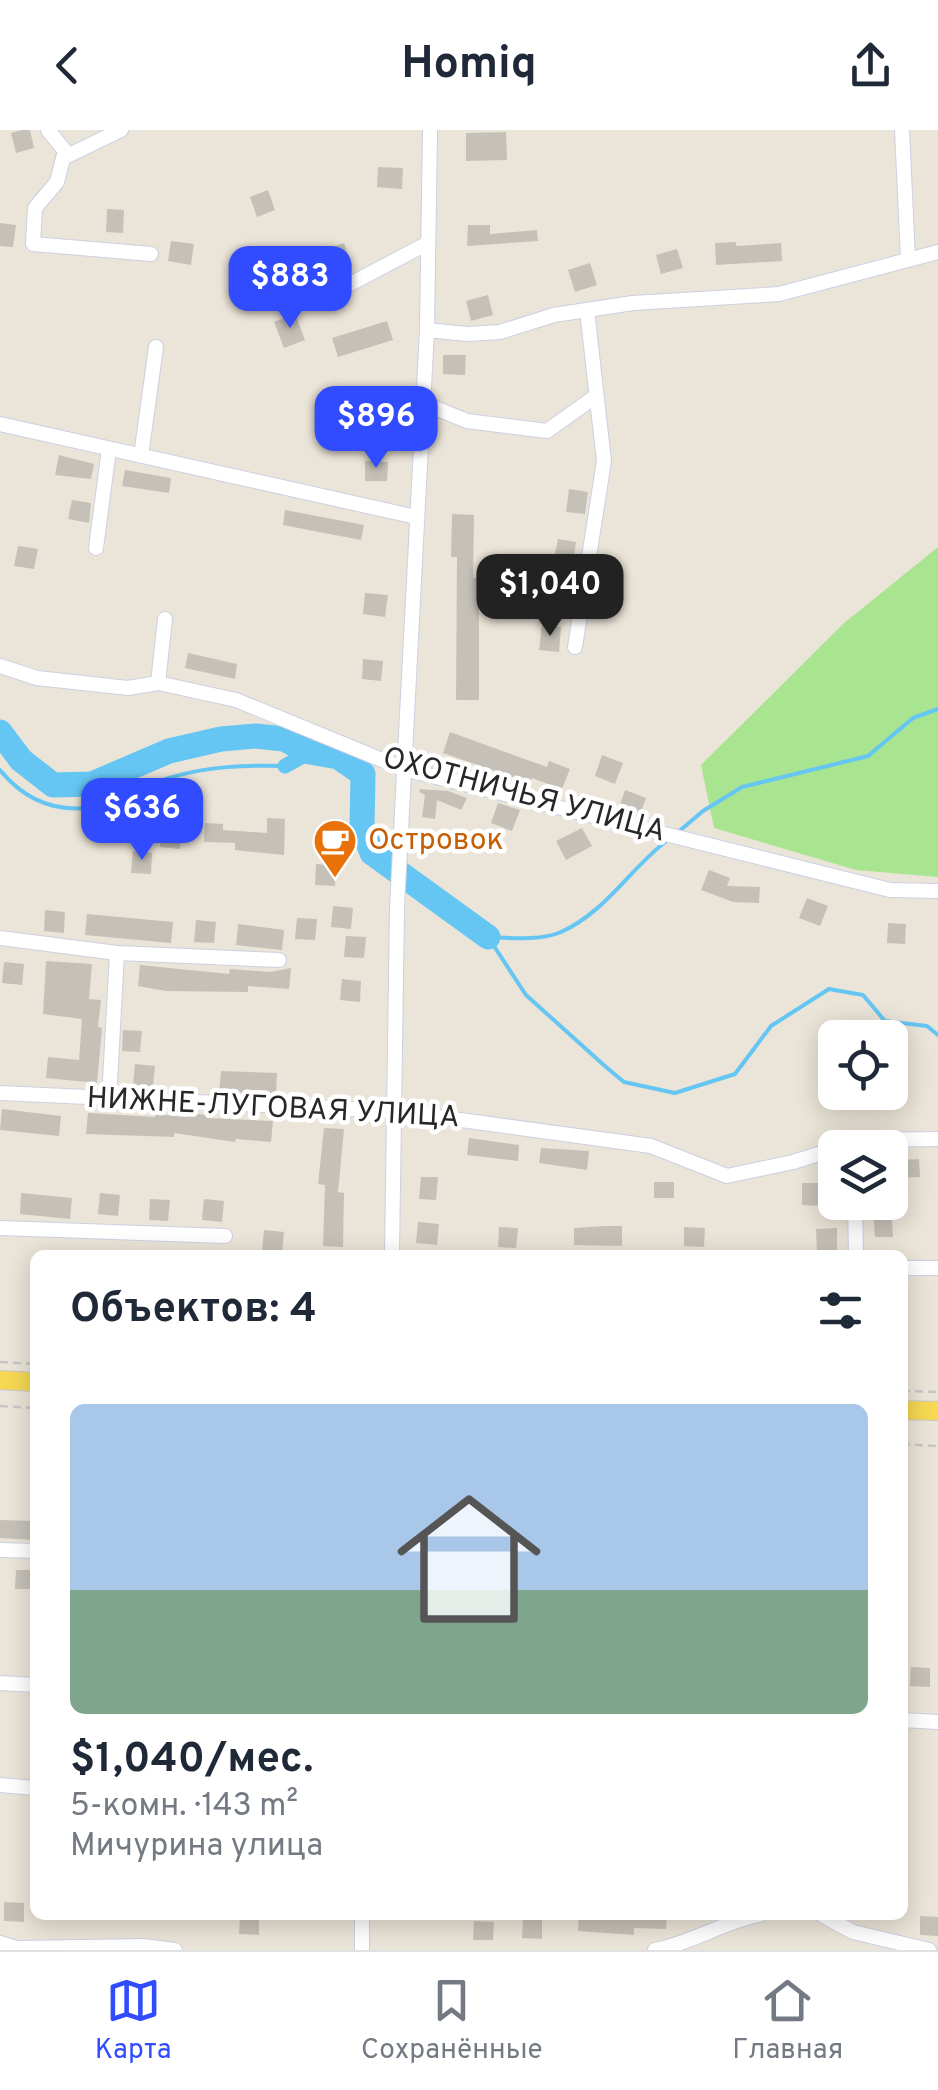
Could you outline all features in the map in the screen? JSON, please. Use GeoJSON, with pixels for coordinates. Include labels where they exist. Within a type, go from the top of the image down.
{"type":"FeatureCollection","features":[{"type":"Feature","properties":{"kind":"main road"},"geometry":{"type":"LineString","coordinates":[[0,1380],[30,1382]]}},
{"type":"Feature","properties":{"kind":"main road"},"geometry":{"type":"LineString","coordinates":[[908,1410],[938,1411]]}},
{"type":"Feature","properties":{"kind":"street"},"geometry":{"type":"LineString","coordinates":[[48,130],[65,151],[57,182],[36,208],[33,244],[151,254]]}},
{"type":"Feature","properties":{"kind":"street"},"geometry":{"type":"LineString","coordinates":[[63,158],[121,130]]}},
{"type":"Feature","properties":{"kind":"street"},"geometry":{"type":"LineString","coordinates":[[392,1250],[397,908],[427,330],[430,130]]}},
{"type":"Feature","properties":{"kind":"street"},"geometry":{"type":"LineString","coordinates":[[902,130],[908,259]]}},
{"type":"Feature","properties":{"kind":"street"},"geometry":{"type":"LineString","coordinates":[[333,293],[428,243]]}},
{"type":"Feature","properties":{"kind":"street"},"geometry":{"type":"LineString","coordinates":[[427,330],[500,332],[554,315],[632,303],[780,294],[938,252]]}},
{"type":"Feature","properties":{"kind":"street"},"geometry":{"type":"LineString","coordinates":[[576,647],[604,462],[587,310]]}},
{"type":"Feature","properties":{"kind":"street"},"geometry":{"type":"LineString","coordinates":[[140,456],[156,346]]}},
{"type":"Feature","properties":{"kind":"street"},"geometry":{"type":"LineString","coordinates":[[422,403],[467,420],[547,431],[596,396]]}},
{"type":"Feature","properties":{"kind":"street"},"geometry":{"type":"LineString","coordinates":[[0,424],[416,517]]}},
{"type":"Feature","properties":{"kind":"street"},"geometry":{"type":"LineString","coordinates":[[96,548],[109,450]]}},
{"type":"Feature","properties":{"kind":"street"},"geometry":{"type":"LineString","coordinates":[[158,683],[165,619]]}},
{"type":"Feature","properties":{"kind":"street","name":"ОХОТНИЧЬЯ УЛИЦА"},"geometry":{"type":"LineString","coordinates":[[0,666],[21,675],[128,688],[158,683],[236,700],[404,769],[890,890],[938,891]]}},
{"type":"Feature","properties":{"kind":"street"},"geometry":{"type":"LineString","coordinates":[[0,938],[117,953],[279,960]]}},
{"type":"Feature","properties":{"kind":"street"},"geometry":{"type":"LineString","coordinates":[[109,1100],[117,953]]}},
{"type":"Feature","properties":{"kind":"street","name":"НИЖНЕ-ЛУГОВАЯ УЛИЦА"},"geometry":{"type":"LineString","coordinates":[[0,1093],[395,1111],[651,1146],[727,1176],[818,1154]]}},
{"type":"Feature","properties":{"kind":"street","name":"НИЖНЕ-ЛУГОВАЯ УЛИЦА"},"geometry":{"type":"LineString","coordinates":[[908,1141],[938,1139]]}},
{"type":"Feature","properties":{"kind":"street"},"geometry":{"type":"LineString","coordinates":[[855,1220],[856,1250]]}},
{"type":"Feature","properties":{"kind":"street"},"geometry":{"type":"LineString","coordinates":[[0,1228],[224,1236]]}},
{"type":"Feature","properties":{"kind":"street"},"geometry":{"type":"LineString","coordinates":[[908,1268],[938,1268]]}},
{"type":"Feature","properties":{"kind":"street"},"geometry":{"type":"LineString","coordinates":[[0,1550],[30,1551]]}},
{"type":"Feature","properties":{"kind":"street"},"geometry":{"type":"LineString","coordinates":[[0,1684],[30,1685]]}},
{"type":"Feature","properties":{"kind":"street"},"geometry":{"type":"LineString","coordinates":[[908,1720],[938,1722]]}},
{"type":"Feature","properties":{"kind":"street"},"geometry":{"type":"LineString","coordinates":[[0,1785],[30,1788]]}},
{"type":"Feature","properties":{"kind":"street"},"geometry":{"type":"LineString","coordinates":[[362,1920],[362,1950]]}},
{"type":"Feature","properties":{"kind":"street"},"geometry":{"type":"LineString","coordinates":[[655,1950],[710,1934],[736,1920]]}},
{"type":"Feature","properties":{"kind":"street"},"geometry":{"type":"LineString","coordinates":[[831,1920],[853,1932],[929,1950]]}},
{"type":"Feature","properties":{"kind":"street"},"geometry":{"type":"LineString","coordinates":[[853,1932],[854,1920]]}},
{"type":"Feature","properties":{"kind":"street"},"geometry":{"type":"LineString","coordinates":[[0,1943],[16,1948],[143,1946],[175,1950]]}},
{"type":"Feature","properties":{"kind":"path"},"geometry":{"type":"LineString","coordinates":[[0,1362],[30,1364]]}},
{"type":"Feature","properties":{"kind":"path"},"geometry":{"type":"LineString","coordinates":[[908,1391],[938,1392]]}},
{"type":"Feature","properties":{"kind":"path"},"geometry":{"type":"LineString","coordinates":[[0,1406],[30,1408]]}},
{"type":"Feature","properties":{"kind":"path"},"geometry":{"type":"LineString","coordinates":[[908,1444],[938,1446]]}},
{"type":"Feature","properties":{"kind":"green space"},"geometry":{"type":"Polygon","coordinates":[[[938,547],[938,877],[856,870],[714,828],[701,765],[843,624],[938,547]]]}},
{"type":"Feature","properties":{"kind":"building"},"geometry":{"type":"Polygon","coordinates":[[[30,130],[34,148],[16,153],[11,133],[30,130]]]}},
{"type":"Feature","properties":{"kind":"building"},"geometry":{"type":"Polygon","coordinates":[[[506,132],[507,160],[466,161],[466,133],[506,132]]]}},
{"type":"Feature","properties":{"kind":"building"},"geometry":{"type":"Polygon","coordinates":[[[378,167],[403,168],[402,189],[377,187],[378,167]]]}},
{"type":"Feature","properties":{"kind":"building"},"geometry":{"type":"Polygon","coordinates":[[[268,190],[275,210],[257,217],[250,197],[268,190]]]}},
{"type":"Feature","properties":{"kind":"building"},"geometry":{"type":"Polygon","coordinates":[[[107,209],[124,210],[123,233],[106,232],[107,209]]]}},
{"type":"Feature","properties":{"kind":"building"},"geometry":{"type":"Polygon","coordinates":[[[0,223],[16,225],[13,247],[0,246],[0,223]]]}},
{"type":"Feature","properties":{"kind":"building"},"geometry":{"type":"Polygon","coordinates":[[[468,225],[490,225],[490,234],[537,230],[538,241],[467,246],[468,225]]]}},
{"type":"Feature","properties":{"kind":"building"},"geometry":{"type":"Polygon","coordinates":[[[171,241],[194,244],[191,265],[168,261],[171,241]]]}},
{"type":"Feature","properties":{"kind":"building"},"geometry":{"type":"Polygon","coordinates":[[[736,242],[736,246],[781,243],[782,261],[716,265],[715,243],[736,242]]]}},
{"type":"Feature","properties":{"kind":"building"},"geometry":{"type":"Polygon","coordinates":[[[344,243],[352,267],[333,274],[324,250],[344,243]]]}},
{"type":"Feature","properties":{"kind":"building"},"geometry":{"type":"Polygon","coordinates":[[[677,249],[683,268],[661,274],[656,255],[677,249]]]}},
{"type":"Feature","properties":{"kind":"building"},"geometry":{"type":"Polygon","coordinates":[[[590,263],[597,285],[575,292],[568,270],[590,263]]]}},
{"type":"Feature","properties":{"kind":"building"},"geometry":{"type":"Polygon","coordinates":[[[273,274],[283,295],[260,305],[251,283],[273,274]]]}},
{"type":"Feature","properties":{"kind":"building"},"geometry":{"type":"Polygon","coordinates":[[[488,295],[493,315],[471,321],[466,301],[488,295]]]}},
{"type":"Feature","properties":{"kind":"building"},"geometry":{"type":"Polygon","coordinates":[[[295,314],[305,340],[284,348],[274,322],[295,314]]]}},
{"type":"Feature","properties":{"kind":"building"},"geometry":{"type":"Polygon","coordinates":[[[387,321],[393,340],[338,357],[332,338],[387,321]]]}},
{"type":"Feature","properties":{"kind":"building"},"geometry":{"type":"Polygon","coordinates":[[[443,355],[466,355],[465,375],[443,374],[443,355]]]}},
{"type":"Feature","properties":{"kind":"building"},"geometry":{"type":"Polygon","coordinates":[[[364,388],[385,389],[384,410],[362,409],[364,388]]]}},
{"type":"Feature","properties":{"kind":"building"},"geometry":{"type":"Polygon","coordinates":[[[59,455],[94,464],[91,479],[55,475],[59,455]]]}},
{"type":"Feature","properties":{"kind":"building"},"geometry":{"type":"Polygon","coordinates":[[[365,461],[388,462],[387,481],[365,481],[365,461]]]}},
{"type":"Feature","properties":{"kind":"building"},"geometry":{"type":"Polygon","coordinates":[[[125,470],[171,478],[169,493],[122,486],[125,470]]]}},
{"type":"Feature","properties":{"kind":"building"},"geometry":{"type":"Polygon","coordinates":[[[569,489],[588,492],[585,514],[566,512],[569,489]]]}},
{"type":"Feature","properties":{"kind":"building"},"geometry":{"type":"Polygon","coordinates":[[[72,500],[91,503],[89,523],[68,519],[72,500]]]}},
{"type":"Feature","properties":{"kind":"building"},"geometry":{"type":"Polygon","coordinates":[[[285,510],[364,525],[361,540],[283,525],[285,510]]]}},
{"type":"Feature","properties":{"kind":"building"},"geometry":{"type":"Polygon","coordinates":[[[452,514],[474,515],[473,578],[479,578],[479,700],[456,700],[457,557],[451,557],[452,514]]]}},
{"type":"Feature","properties":{"kind":"building"},"geometry":{"type":"Polygon","coordinates":[[[558,539],[576,542],[569,589],[548,586],[558,539]]]}},
{"type":"Feature","properties":{"kind":"building"},"geometry":{"type":"Polygon","coordinates":[[[18,546],[38,549],[34,569],[14,566],[18,546]]]}},
{"type":"Feature","properties":{"kind":"building"},"geometry":{"type":"Polygon","coordinates":[[[365,593],[388,595],[385,617],[363,614],[365,593]]]}},
{"type":"Feature","properties":{"kind":"building"},"geometry":{"type":"Polygon","coordinates":[[[542,625],[561,627],[559,652],[539,650],[542,625]]]}},
{"type":"Feature","properties":{"kind":"building"},"geometry":{"type":"Polygon","coordinates":[[[188,653],[237,664],[235,679],[185,668],[188,653]]]}},
{"type":"Feature","properties":{"kind":"building"},"geometry":{"type":"Polygon","coordinates":[[[363,659],[383,661],[381,681],[362,679],[363,659]]]}},
{"type":"Feature","properties":{"kind":"building"},"geometry":{"type":"Polygon","coordinates":[[[450,732],[547,767],[549,761],[570,769],[562,789],[532,778],[530,783],[443,753],[450,732]]]}},
{"type":"Feature","properties":{"kind":"building"},"geometry":{"type":"Polygon","coordinates":[[[602,755],[623,763],[615,784],[595,776],[602,755]]]}},
{"type":"Feature","properties":{"kind":"building"},"geometry":{"type":"Polygon","coordinates":[[[420,789],[448,791],[467,798],[461,810],[437,800],[435,819],[422,817],[425,795],[420,789]]]}},
{"type":"Feature","properties":{"kind":"building"},"geometry":{"type":"Polygon","coordinates":[[[625,790],[646,798],[639,817],[618,810],[625,790]]]}},
{"type":"Feature","properties":{"kind":"building"},"geometry":{"type":"Polygon","coordinates":[[[498,803],[520,810],[512,831],[491,823],[498,803]]]}},
{"type":"Feature","properties":{"kind":"building"},"geometry":{"type":"Polygon","coordinates":[[[267,818],[285,819],[284,855],[235,850],[235,843],[204,842],[205,823],[223,824],[223,830],[267,833],[267,818]]]}},
{"type":"Feature","properties":{"kind":"building"},"geometry":{"type":"Polygon","coordinates":[[[162,826],[182,828],[180,849],[160,847],[162,826]]]}},
{"type":"Feature","properties":{"kind":"building"},"geometry":{"type":"Polygon","coordinates":[[[582,828],[592,846],[566,860],[556,841],[582,828]]]}},
{"type":"Feature","properties":{"kind":"building"},"geometry":{"type":"Polygon","coordinates":[[[133,851],[152,853],[151,874],[131,873],[133,851]]]}},
{"type":"Feature","properties":{"kind":"building"},"geometry":{"type":"Polygon","coordinates":[[[316,864],[336,865],[335,886],[315,885],[316,864]]]}},
{"type":"Feature","properties":{"kind":"building"},"geometry":{"type":"Polygon","coordinates":[[[709,870],[730,878],[727,886],[760,887],[759,903],[733,902],[701,890],[709,870]]]}},
{"type":"Feature","properties":{"kind":"building"},"geometry":{"type":"Polygon","coordinates":[[[807,898],[828,906],[820,926],[799,918],[807,898]]]}},
{"type":"Feature","properties":{"kind":"building"},"geometry":{"type":"Polygon","coordinates":[[[333,906],[353,908],[351,929],[331,927],[333,906]]]}},
{"type":"Feature","properties":{"kind":"building"},"geometry":{"type":"Polygon","coordinates":[[[45,910],[65,912],[64,933],[44,931],[45,910]]]}},
{"type":"Feature","properties":{"kind":"building"},"geometry":{"type":"Polygon","coordinates":[[[87,914],[173,922],[171,943],[85,935],[87,914]]]}},
{"type":"Feature","properties":{"kind":"building"},"geometry":{"type":"Polygon","coordinates":[[[297,918],[317,919],[315,940],[295,939],[297,918]]]}},
{"type":"Feature","properties":{"kind":"building"},"geometry":{"type":"Polygon","coordinates":[[[196,920],[216,922],[214,943],[194,942],[196,920]]]}},
{"type":"Feature","properties":{"kind":"building"},"geometry":{"type":"Polygon","coordinates":[[[888,923],[906,924],[905,944],[887,943],[888,923]]]}},
{"type":"Feature","properties":{"kind":"building"},"geometry":{"type":"Polygon","coordinates":[[[238,924],[284,930],[282,950],[236,945],[238,924]]]}},
{"type":"Feature","properties":{"kind":"building"},"geometry":{"type":"Polygon","coordinates":[[[346,936],[366,937],[364,958],[344,957],[346,936]]]}},
{"type":"Feature","properties":{"kind":"building"},"geometry":{"type":"Polygon","coordinates":[[[46,961],[92,964],[89,999],[101,1000],[97,1083],[46,1078],[48,1057],[79,1060],[82,1019],[43,1014],[46,961]]]}},
{"type":"Feature","properties":{"kind":"building"},"geometry":{"type":"Polygon","coordinates":[[[4,962],[24,964],[22,985],[2,983],[4,962]]]}},
{"type":"Feature","properties":{"kind":"building"},"geometry":{"type":"Polygon","coordinates":[[[140,965],[229,974],[230,969],[270,972],[291,968],[289,989],[248,986],[248,992],[166,991],[138,986],[140,965]]]}},
{"type":"Feature","properties":{"kind":"building"},"geometry":{"type":"Polygon","coordinates":[[[342,979],[361,981],[360,1002],[340,1000],[342,979]]]}},
{"type":"Feature","properties":{"kind":"building"},"geometry":{"type":"Polygon","coordinates":[[[123,1030],[142,1031],[140,1052],[122,1051],[123,1030]]]}},
{"type":"Feature","properties":{"kind":"building"},"geometry":{"type":"Polygon","coordinates":[[[135,1064],[155,1066],[153,1087],[133,1085],[135,1064]]]}},
{"type":"Feature","properties":{"kind":"building"},"geometry":{"type":"Polygon","coordinates":[[[221,1071],[277,1073],[276,1094],[219,1092],[221,1071]]]}},
{"type":"Feature","properties":{"kind":"building"},"geometry":{"type":"Polygon","coordinates":[[[2,1109],[61,1116],[59,1136],[0,1130],[2,1109]]]}},
{"type":"Feature","properties":{"kind":"building"},"geometry":{"type":"Polygon","coordinates":[[[88,1113],[187,1117],[188,1113],[208,1115],[207,1118],[273,1121],[271,1142],[235,1142],[174,1133],[174,1137],[86,1134],[88,1113]]]}},
{"type":"Feature","properties":{"kind":"building"},"geometry":{"type":"Polygon","coordinates":[[[324,1128],[344,1129],[338,1192],[344,1193],[343,1247],[323,1246],[325,1185],[318,1184],[324,1128]]]}},
{"type":"Feature","properties":{"kind":"building"},"geometry":{"type":"Polygon","coordinates":[[[469,1138],[519,1145],[518,1161],[467,1155],[469,1138]]]}},
{"type":"Feature","properties":{"kind":"building"},"geometry":{"type":"Polygon","coordinates":[[[541,1148],[589,1151],[587,1170],[539,1163],[541,1148]]]}},
{"type":"Feature","properties":{"kind":"building"},"geometry":{"type":"Polygon","coordinates":[[[919,1159],[920,1177],[908,1177],[908,1160],[919,1159]]]}},
{"type":"Feature","properties":{"kind":"building"},"geometry":{"type":"Polygon","coordinates":[[[421,1177],[438,1177],[436,1200],[419,1199],[421,1177]]]}},
{"type":"Feature","properties":{"kind":"building"},"geometry":{"type":"Polygon","coordinates":[[[654,1182],[674,1182],[674,1198],[654,1198],[654,1182]]]}},
{"type":"Feature","properties":{"kind":"building"},"geometry":{"type":"Polygon","coordinates":[[[802,1183],[818,1183],[818,1206],[802,1205],[802,1183]]]}},
{"type":"Feature","properties":{"kind":"building"},"geometry":{"type":"Polygon","coordinates":[[[21,1193],[72,1198],[70,1219],[20,1214],[21,1193]]]}},
{"type":"Feature","properties":{"kind":"building"},"geometry":{"type":"Polygon","coordinates":[[[100,1193],[120,1195],[118,1216],[98,1214],[100,1193]]]}},
{"type":"Feature","properties":{"kind":"building"},"geometry":{"type":"Polygon","coordinates":[[[150,1199],[170,1200],[168,1221],[149,1220],[150,1199]]]}},
{"type":"Feature","properties":{"kind":"building"},"geometry":{"type":"Polygon","coordinates":[[[204,1199],[224,1201],[222,1222],[202,1220],[204,1199]]]}},
{"type":"Feature","properties":{"kind":"building"},"geometry":{"type":"Polygon","coordinates":[[[874,1220],[892,1220],[893,1237],[875,1237],[874,1220]]]}},
{"type":"Feature","properties":{"kind":"building"},"geometry":{"type":"Polygon","coordinates":[[[418,1222],[439,1224],[437,1245],[416,1243],[418,1222]]]}},
{"type":"Feature","properties":{"kind":"building"},"geometry":{"type":"Polygon","coordinates":[[[622,1226],[622,1246],[574,1245],[574,1228],[622,1226]]]}},
{"type":"Feature","properties":{"kind":"building"},"geometry":{"type":"Polygon","coordinates":[[[499,1227],[518,1228],[516,1248],[498,1247],[499,1227]]]}},
{"type":"Feature","properties":{"kind":"building"},"geometry":{"type":"Polygon","coordinates":[[[684,1227],[705,1228],[704,1247],[684,1246],[684,1227]]]}},
{"type":"Feature","properties":{"kind":"building"},"geometry":{"type":"Polygon","coordinates":[[[837,1228],[837,1250],[817,1250],[816,1229],[837,1228]]]}},
{"type":"Feature","properties":{"kind":"building"},"geometry":{"type":"Polygon","coordinates":[[[264,1230],[284,1232],[282,1250],[262,1250],[264,1230]]]}},
{"type":"Feature","properties":{"kind":"building"},"geometry":{"type":"Polygon","coordinates":[[[0,1520],[30,1521],[30,1540],[0,1538],[0,1520]]]}},
{"type":"Feature","properties":{"kind":"building"},"geometry":{"type":"Polygon","coordinates":[[[16,1570],[30,1570],[30,1589],[15,1589],[16,1570]]]}},
{"type":"Feature","properties":{"kind":"building"},"geometry":{"type":"Polygon","coordinates":[[[911,1667],[930,1668],[930,1687],[910,1686],[911,1667]]]}},
{"type":"Feature","properties":{"kind":"building"},"geometry":{"type":"Polygon","coordinates":[[[4,1902],[24,1903],[24,1922],[4,1921],[4,1902]]]}},
{"type":"Feature","properties":{"kind":"building"},"geometry":{"type":"Polygon","coordinates":[[[920,1916],[938,1917],[938,1936],[920,1935],[920,1916]]]}},
{"type":"Feature","properties":{"kind":"building"},"geometry":{"type":"Polygon","coordinates":[[[240,1920],[259,1920],[259,1935],[239,1934],[240,1920]]]}},
{"type":"Feature","properties":{"kind":"building"},"geometry":{"type":"Polygon","coordinates":[[[523,1920],[542,1920],[542,1939],[522,1938],[523,1920]]]}},
{"type":"Feature","properties":{"kind":"building"},"geometry":{"type":"Polygon","coordinates":[[[579,1920],[667,1920],[666,1929],[634,1928],[634,1935],[578,1931],[579,1920]]]}},
{"type":"Feature","properties":{"kind":"building"},"geometry":{"type":"Polygon","coordinates":[[[474,1921],[494,1922],[493,1940],[473,1940],[474,1921]]]}},
{"type":"Feature","properties":{"kind":"waterway"},"geometry":{"type":"LineString","coordinates":[[677,833],[742,787],[868,756],[913,718],[938,709]]}},
{"type":"Feature","properties":{"kind":"waterway"},"geometry":{"type":"LineString","coordinates":[[0,732],[21,760],[53,785],[92,784],[169,751],[221,739],[284,739],[310,752],[338,757],[363,774],[362,827],[372,853],[488,937]]}},
{"type":"Feature","properties":{"kind":"waterway"},"geometry":{"type":"LineString","coordinates":[[285,766],[310,752]]}},
{"type":"Feature","properties":{"kind":"waterway"},"geometry":{"type":"LineString","coordinates":[[0,770],[29,796],[61,807],[79,808],[115,802],[165,780],[198,771],[285,766]]}},
{"type":"Feature","properties":{"kind":"waterway"},"geometry":{"type":"LineString","coordinates":[[490,937],[544,937],[561,932],[592,913],[669,839]]}},
{"type":"Feature","properties":{"kind":"waterway"},"geometry":{"type":"LineString","coordinates":[[488,937],[526,995],[624,1082],[675,1093],[735,1074],[771,1026],[829,989],[863,995],[885,1021],[927,1026],[938,1035]]}},
{"type":"Feature","properties":{"kind":"place","name":"Островок"},"geometry":{"type":"Point","coordinates":[335,879]}}]}
